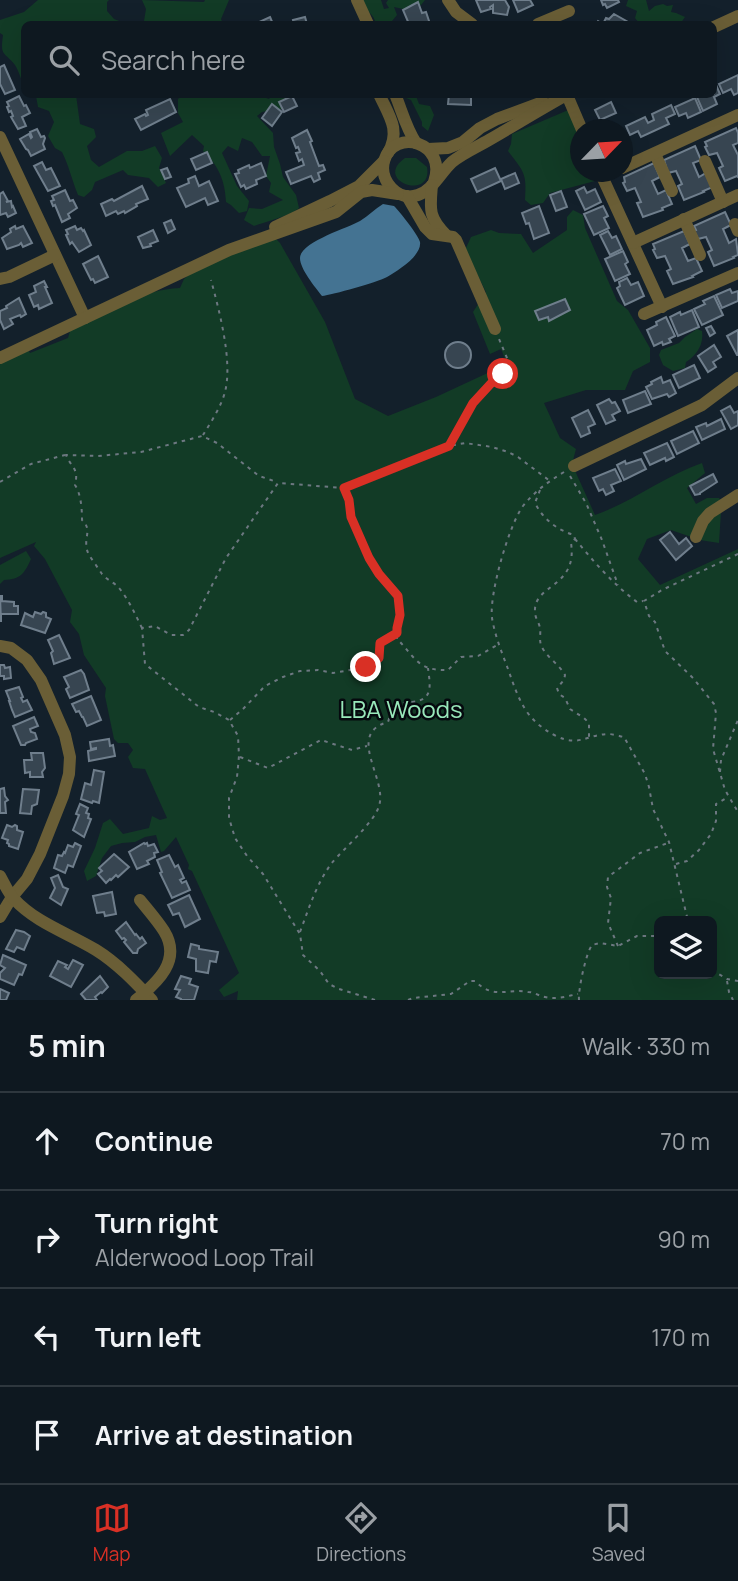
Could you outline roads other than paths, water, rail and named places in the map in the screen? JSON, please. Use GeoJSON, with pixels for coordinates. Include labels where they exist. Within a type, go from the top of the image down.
{"type":"FeatureCollection","features":[{"type":"Feature","properties":{"kind":"street"},"geometry":{"type":"LineString","coordinates":[[356,0],[361,21]]}},
{"type":"Feature","properties":{"kind":"street"},"geometry":{"type":"LineString","coordinates":[[356,0],[366,21]]}},
{"type":"Feature","properties":{"kind":"street"},"geometry":{"type":"LineString","coordinates":[[448,0],[456,12],[468,21]]}},
{"type":"Feature","properties":{"kind":"street"},"geometry":{"type":"LineString","coordinates":[[545,21],[569,11]]}},
{"type":"Feature","properties":{"kind":"street"},"geometry":{"type":"LineString","coordinates":[[717,25],[738,16]]}},
{"type":"Feature","properties":{"kind":"street"},"geometry":{"type":"LineString","coordinates":[[381,98],[395,131],[383,168],[387,183],[402,195],[432,234],[453,237],[462,251],[495,329]]}},
{"type":"Feature","properties":{"kind":"street"},"geometry":{"type":"LineString","coordinates":[[397,98],[409,132],[435,158],[437,175],[433,184],[431,214],[434,223],[446,235]]}},
{"type":"Feature","properties":{"kind":"street"},"geometry":{"type":"LineString","coordinates":[[0,358],[359,186],[391,149],[399,144],[408,142],[448,148],[463,142],[497,119],[558,98]]}},
{"type":"Feature","properties":{"kind":"street"},"geometry":{"type":"LineString","coordinates":[[229,250],[336,212],[361,192],[372,190],[419,195],[425,192],[453,161],[562,98]]}},
{"type":"Feature","properties":{"kind":"street"},"geometry":{"type":"LineString","coordinates":[[568,98],[577,119]]}},
{"type":"Feature","properties":{"kind":"street"},"geometry":{"type":"LineString","coordinates":[[633,163],[738,115]]}},
{"type":"Feature","properties":{"kind":"street"},"geometry":{"type":"LineString","coordinates":[[0,137],[85,318]]}},
{"type":"Feature","properties":{"kind":"street"},"geometry":{"type":"LineString","coordinates":[[655,153],[672,191]]}},
{"type":"Feature","properties":{"kind":"street"},"geometry":{"type":"LineString","coordinates":[[705,161],[723,202]]}},
{"type":"Feature","properties":{"kind":"street"},"geometry":{"type":"LineString","coordinates":[[605,182],[662,307]]}},
{"type":"Feature","properties":{"kind":"street"},"geometry":{"type":"LineString","coordinates":[[633,243],[738,195]]}},
{"type":"Feature","properties":{"kind":"street"},"geometry":{"type":"LineString","coordinates":[[684,219],[701,255]]}},
{"type":"Feature","properties":{"kind":"street"},"geometry":{"type":"LineString","coordinates":[[0,279],[55,255]]}},
{"type":"Feature","properties":{"kind":"street"},"geometry":{"type":"LineString","coordinates":[[644,314],[738,273]]}},
{"type":"Feature","properties":{"kind":"street"},"geometry":{"type":"LineString","coordinates":[[574,466],[702,405],[738,378]]}},
{"type":"Feature","properties":{"kind":"street"},"geometry":{"type":"LineString","coordinates":[[696,537],[702,521],[738,495]]}},
{"type":"Feature","properties":{"kind":"street"},"geometry":{"type":"LineString","coordinates":[[0,646],[11,648],[27,660],[41,680],[65,735],[70,757],[63,796],[40,854],[27,879],[0,917]]}},
{"type":"Feature","properties":{"kind":"street"},"geometry":{"type":"LineString","coordinates":[[0,876],[12,897],[36,919],[98,951],[121,969],[145,998],[164,974],[172,955],[166,933],[140,900]]}},
{"type":"Feature","properties":{"kind":"water"},"geometry":{"type":"Polygon","coordinates":[[[383,204],[394,206],[413,230],[420,242],[417,253],[387,277],[322,296],[302,267],[302,252],[316,241],[360,221],[383,204]]]}},
{"type":"Feature","properties":{"kind":"park label","name":"LBA Woods"},"geometry":{"type":"Point","coordinates":[401,710]}}]}
